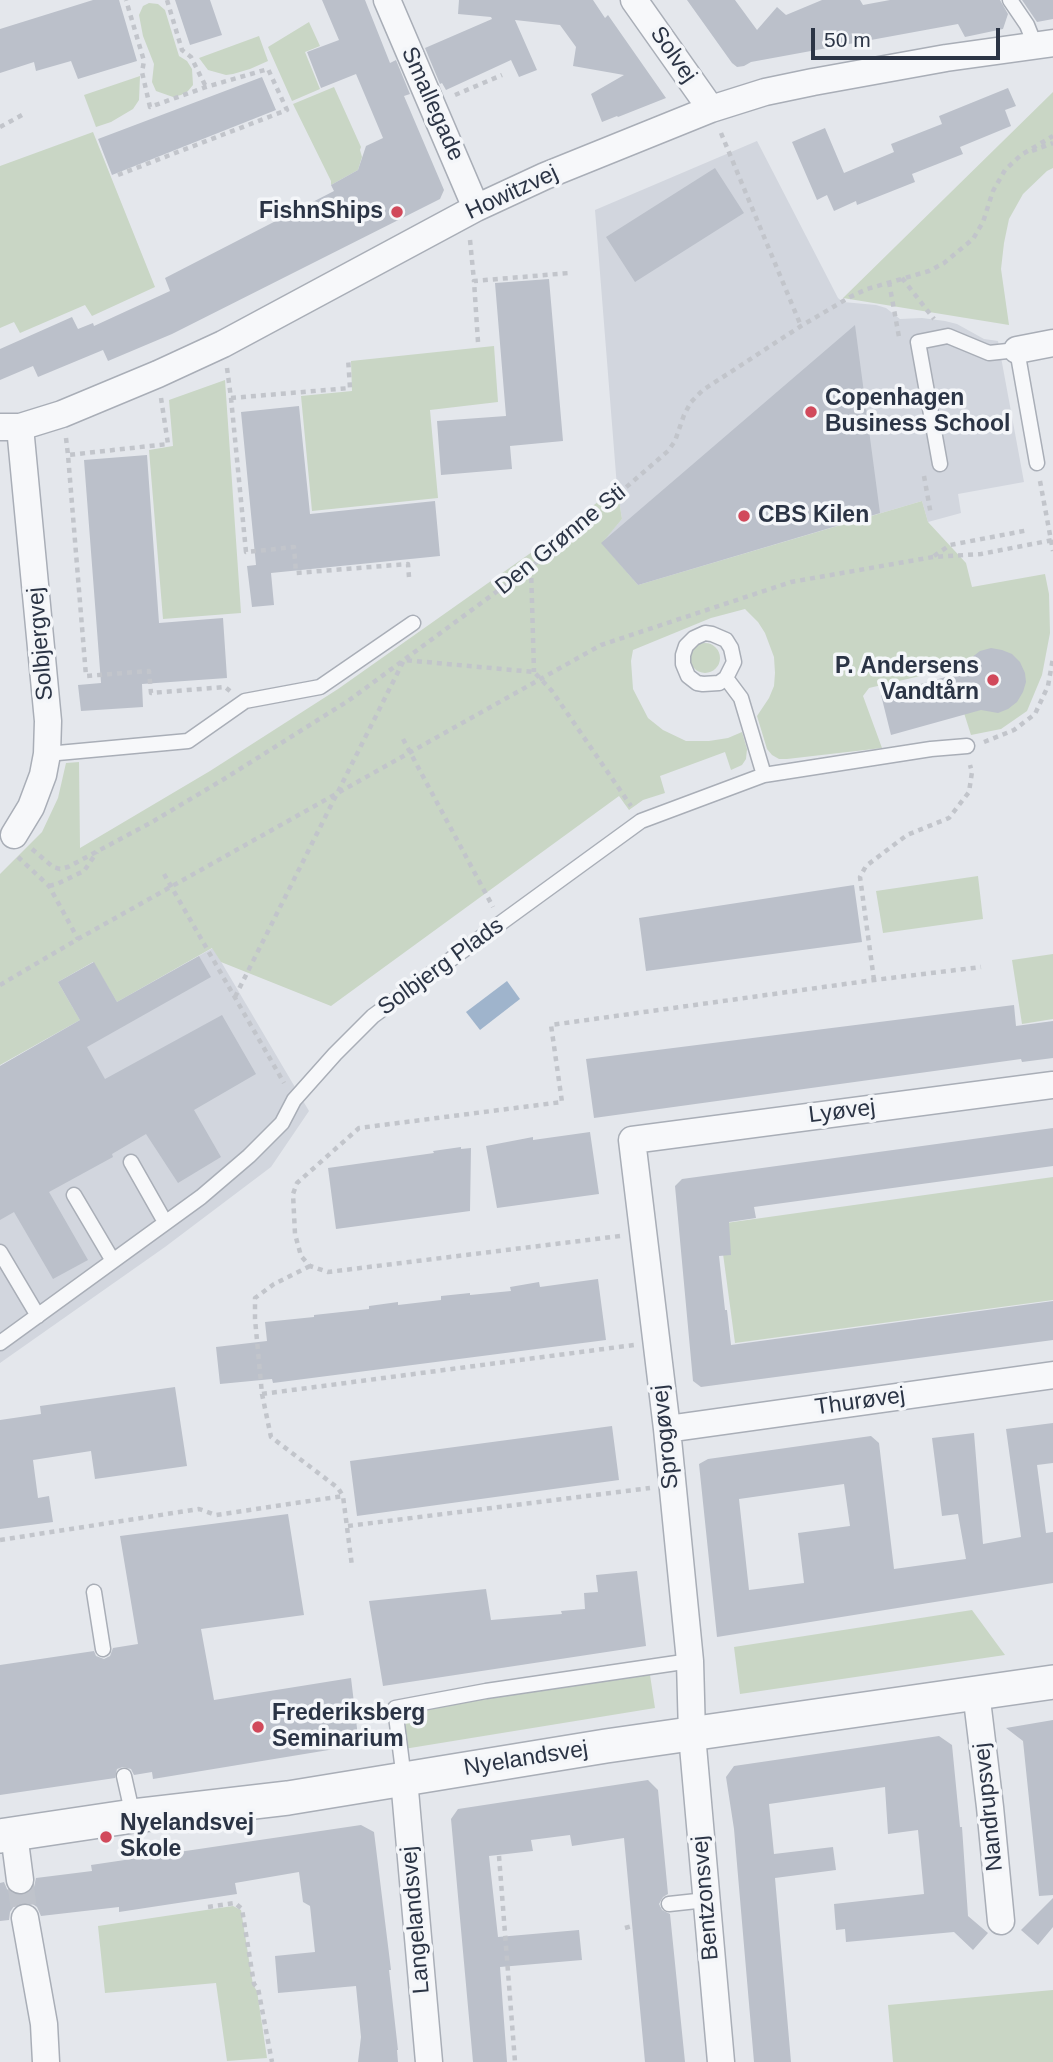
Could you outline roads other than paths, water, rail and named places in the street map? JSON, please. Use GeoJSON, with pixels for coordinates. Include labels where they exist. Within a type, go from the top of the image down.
{"type":"FeatureCollection","features":[{"type":"Feature","properties":{"kind":"street","name":"Smallegade"},"geometry":{"type":"LineString","coordinates":[[387,0],[463,176],[470,211]]}},
{"type":"Feature","properties":{"kind":"street","name":"Solvej"},"geometry":{"type":"LineString","coordinates":[[634,0],[711,109]]}},
{"type":"Feature","properties":{"kind":"street","name":"Howitzvej"},"geometry":{"type":"LineString","coordinates":[[10,427],[62,414],[158,374],[223,344],[470,211],[545,176],[711,109],[765,92],[813,82],[1044,44]]}},
{"type":"Feature","properties":{"kind":"street"},"geometry":{"type":"LineString","coordinates":[[1017,350],[1053,343]]}},
{"type":"Feature","properties":{"kind":"street","name":"Solbjergvej"},"geometry":{"type":"LineString","coordinates":[[10,427],[48,722],[43,775],[31,807],[10,839]]}},
{"type":"Feature","properties":{"kind":"street","name":"Lyøvej"},"geometry":{"type":"LineString","coordinates":[[632,1140],[1053,1085]]}},
{"type":"Feature","properties":{"kind":"street","name":"Sprogøvej"},"geometry":{"type":"LineString","coordinates":[[632,1140],[667,1429],[690,1661],[692,1735]]}},
{"type":"Feature","properties":{"kind":"street","name":"Thurøvej"},"geometry":{"type":"LineString","coordinates":[[667,1429],[1053,1375]]}},
{"type":"Feature","properties":{"kind":"street","name":"Nyelandsvej"},"geometry":{"type":"LineString","coordinates":[[7,1835],[133,1816],[288,1798],[606,1746],[1053,1682]]}},
{"type":"Feature","properties":{"kind":"street","name":"Nandrupsvej"},"geometry":{"type":"LineString","coordinates":[[976,1692],[1001,1921]]}},
{"type":"Feature","properties":{"kind":"street","name":"Bentzonsvej"},"geometry":{"type":"LineString","coordinates":[[692,1735],[720,2062]]}},
{"type":"Feature","properties":{"kind":"street","name":"Langelandsvej"},"geometry":{"type":"LineString","coordinates":[[404,1779],[429,2062]]}},
{"type":"Feature","properties":{"kind":"street"},"geometry":{"type":"LineString","coordinates":[[7,1835],[20,1880]]}},
{"type":"Feature","properties":{"kind":"street"},"geometry":{"type":"LineString","coordinates":[[25,1918],[44,2024],[46,2062]]}},
{"type":"Feature","properties":{"kind":"lane"},"geometry":{"type":"LineString","coordinates":[[1010,0],[1044,44]]}},
{"type":"Feature","properties":{"kind":"lane"},"geometry":{"type":"LineString","coordinates":[[940,464],[918,342],[948,336],[989,353],[1017,350],[1037,463]]}},
{"type":"Feature","properties":{"kind":"lane"},"geometry":{"type":"LineString","coordinates":[[47,754],[188,741],[245,701],[320,687],[413,623]]}},
{"type":"Feature","properties":{"kind":"lane"},"geometry":{"type":"LineString","coordinates":[[726,678],[741,698],[764,775]]}},
{"type":"Feature","properties":{"kind":"lane","name":"Solbjerg Plads"},"geometry":{"type":"LineString","coordinates":[[0,1343],[201,1197],[249,1156],[282,1123],[294,1100],[373,1016],[641,821],[764,775],[931,749],[967,746]]}},
{"type":"Feature","properties":{"kind":"lane"},"geometry":{"type":"LineString","coordinates":[[131,1161],[166,1222]]}},
{"type":"Feature","properties":{"kind":"lane"},"geometry":{"type":"LineString","coordinates":[[74,1195],[113,1261]]}},
{"type":"Feature","properties":{"kind":"lane"},"geometry":{"type":"LineString","coordinates":[[0,1252],[38,1316]]}},
{"type":"Feature","properties":{"kind":"lane"},"geometry":{"type":"LineString","coordinates":[[94,1592],[103,1650]]}},
{"type":"Feature","properties":{"kind":"lane"},"geometry":{"type":"LineString","coordinates":[[404,1779],[395,1708],[486,1691],[690,1661]]}},
{"type":"Feature","properties":{"kind":"lane"},"geometry":{"type":"LineString","coordinates":[[124,1776],[133,1816]]}},
{"type":"Feature","properties":{"kind":"lane"},"geometry":{"type":"LineString","coordinates":[[669,1904],[706,1900]]}},
{"type":"Feature","properties":{"kind":"water"},"geometry":{"type":"Polygon","coordinates":[[[507,981],[520,999],[480,1030],[466,1012],[507,981]]]}},
{"type":"Feature","properties":{"kind":"tunnel"},"geometry":{"type":"LineString","coordinates":[[20,1880],[25,1918]]}},
{"type":"Feature","properties":{"kind":"place","name":"FishnShips"},"geometry":{"type":"Point","coordinates":[397,212]}},
{"type":"Feature","properties":{"kind":"place","name":"Copenhagen Business School"},"geometry":{"type":"Point","coordinates":[811,412]}},
{"type":"Feature","properties":{"kind":"place","name":"CBS Kilen"},"geometry":{"type":"Point","coordinates":[744,516]}},
{"type":"Feature","properties":{"kind":"place","name":"P. Andersens Vandtårn"},"geometry":{"type":"Point","coordinates":[993,680]}},
{"type":"Feature","properties":{"kind":"place","name":"Frederiksberg Seminarium"},"geometry":{"type":"Point","coordinates":[258,1727]}},
{"type":"Feature","properties":{"kind":"place","name":"Nyelandsvej Skole"},"geometry":{"type":"Point","coordinates":[106,1837]}}]}
